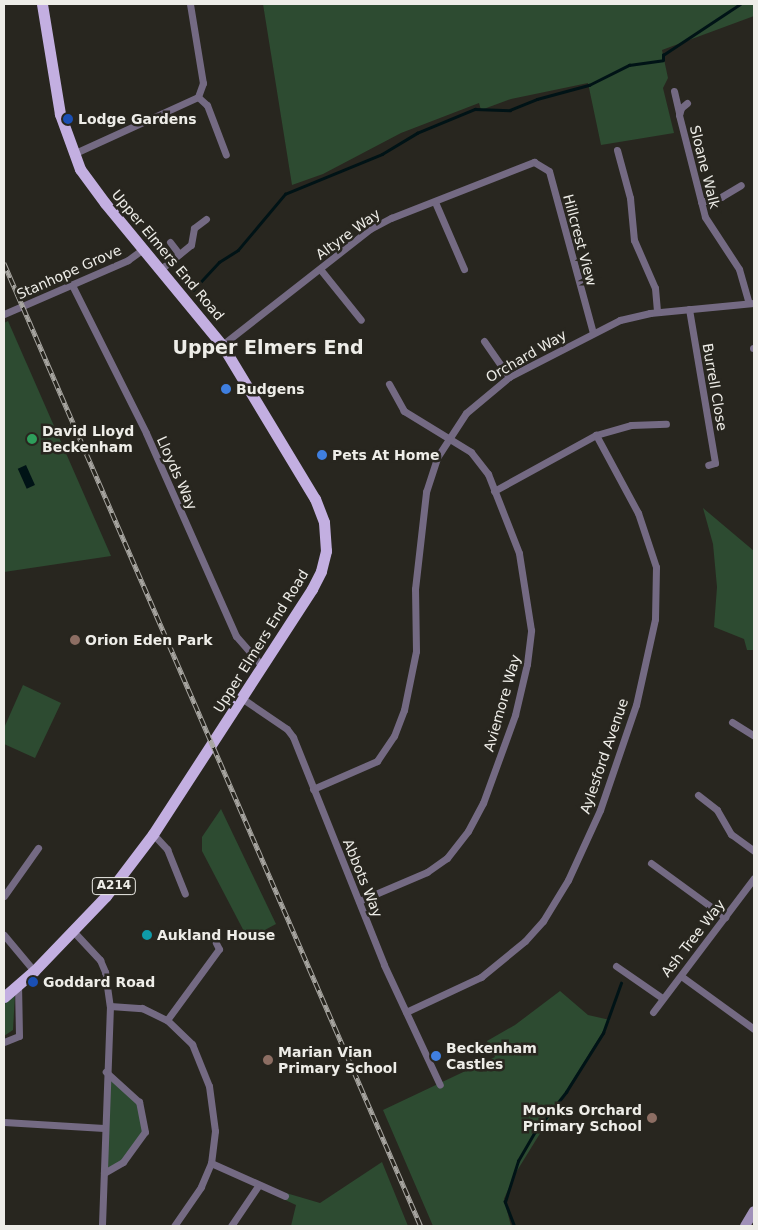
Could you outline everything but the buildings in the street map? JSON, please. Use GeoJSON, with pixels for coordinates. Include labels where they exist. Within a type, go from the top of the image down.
{"type":"FeatureCollection","features":[{"type":"Feature","properties":{"kind":"main road","name":"Upper Elmers End Road"},"geometry":{"type":"LineString","coordinates":[[4,997],[34,971],[106,896],[153,834],[243,699],[322,571],[326,551],[325,530],[319,508],[300,472],[222,346],[92,187],[73,154],[60,114],[42,4]]}},
{"type":"Feature","properties":{"kind":"street"},"geometry":{"type":"LineString","coordinates":[[73,154],[198,97],[203,83],[190,4]]}},
{"type":"Feature","properties":{"kind":"street","name":"Sloane Walk"},"geometry":{"type":"LineString","coordinates":[[674,92],[709,227],[739,269],[751,303]]}},
{"type":"Feature","properties":{"kind":"street"},"geometry":{"type":"LineString","coordinates":[[198,97],[207,105],[226,155]]}},
{"type":"Feature","properties":{"kind":"street","name":"Sloane Walk"},"geometry":{"type":"LineString","coordinates":[[679,115],[680,108],[687,102]]}},
{"type":"Feature","properties":{"kind":"street"},"geometry":{"type":"LineString","coordinates":[[617,150],[630,198],[634,240],[655,288],[657,312]]}},
{"type":"Feature","properties":{"kind":"street","name":"Altyre Way"},"geometry":{"type":"LineString","coordinates":[[222,346],[370,230],[392,218],[534,162]]}},
{"type":"Feature","properties":{"kind":"street","name":"Hillcrest View"},"geometry":{"type":"LineString","coordinates":[[534,162],[549,171],[593,333]]}},
{"type":"Feature","properties":{"kind":"street"},"geometry":{"type":"LineString","coordinates":[[701,202],[720,197],[740,184]]}},
{"type":"Feature","properties":{"kind":"street"},"geometry":{"type":"LineString","coordinates":[[435,202],[464,269]]}},
{"type":"Feature","properties":{"kind":"street"},"geometry":{"type":"LineString","coordinates":[[161,270],[191,245],[194,228],[206,218]]}},
{"type":"Feature","properties":{"kind":"street"},"geometry":{"type":"LineString","coordinates":[[170,242],[179,254]]}},
{"type":"Feature","properties":{"kind":"street","name":"Stanhope Grove"},"geometry":{"type":"LineString","coordinates":[[4,314],[128,260],[143,249]]}},
{"type":"Feature","properties":{"kind":"street"},"geometry":{"type":"LineString","coordinates":[[320,269],[361,320]]}},
{"type":"Feature","properties":{"kind":"street","name":"Lloyds Way"},"geometry":{"type":"LineString","coordinates":[[72,285],[146,432],[236,636],[263,667]]}},
{"type":"Feature","properties":{"kind":"street","name":"Orchard Way"},"geometry":{"type":"LineString","coordinates":[[313,789],[371,764],[387,750],[401,718],[416,651],[415,615],[424,501],[432,469],[448,438],[471,407],[509,377],[593,333],[627,318],[657,312],[751,303]]}},
{"type":"Feature","properties":{"kind":"street","name":"Burrell Close"},"geometry":{"type":"LineString","coordinates":[[689,309],[715,463],[708,465]]}},
{"type":"Feature","properties":{"kind":"street"},"geometry":{"type":"LineString","coordinates":[[484,341],[509,377]]}},
{"type":"Feature","properties":{"kind":"street","name":"Aviemore Way"},"geometry":{"type":"LineString","coordinates":[[359,901],[412,879],[447,858],[475,819],[507,740],[527,664],[531,619],[519,553],[494,490],[479,461],[448,438],[404,411],[389,384]]}},
{"type":"Feature","properties":{"kind":"street"},"geometry":{"type":"LineString","coordinates":[[494,490],[596,435],[631,425],[666,424]]}},
{"type":"Feature","properties":{"kind":"street","name":"Aylesford Avenue"},"geometry":{"type":"LineString","coordinates":[[406,1012],[481,977],[525,941],[543,921],[564,888],[600,810],[636,705],[655,619],[656,567],[654,552],[638,513],[596,435]]}},
{"type":"Feature","properties":{"kind":"street","name":"Abbots Way"},"geometry":{"type":"LineString","coordinates":[[243,699],[290,732],[406,1012],[440,1085]]}},
{"type":"Feature","properties":{"kind":"street"},"geometry":{"type":"LineString","coordinates":[[732,722],[754,736]]}},
{"type":"Feature","properties":{"kind":"street"},"geometry":{"type":"LineString","coordinates":[[698,795],[717,810],[731,834],[754,851]]}},
{"type":"Feature","properties":{"kind":"street"},"geometry":{"type":"LineString","coordinates":[[153,834],[167,849],[185,894]]}},
{"type":"Feature","properties":{"kind":"street"},"geometry":{"type":"LineString","coordinates":[[4,896],[38,848]]}},
{"type":"Feature","properties":{"kind":"street"},"geometry":{"type":"LineString","coordinates":[[651,863],[725,917]]}},
{"type":"Feature","properties":{"kind":"street","name":"Ash Tree Way"},"geometry":{"type":"LineString","coordinates":[[652,1012],[754,878]]}},
{"type":"Feature","properties":{"kind":"street"},"geometry":{"type":"LineString","coordinates":[[74,931],[100,960],[105,972],[110,1006],[106,1072],[102,1226]]}},
{"type":"Feature","properties":{"kind":"street"},"geometry":{"type":"LineString","coordinates":[[4,935],[34,971]]}},
{"type":"Feature","properties":{"kind":"street"},"geometry":{"type":"LineString","coordinates":[[167,1020],[219,949],[216,942]]}},
{"type":"Feature","properties":{"kind":"street"},"geometry":{"type":"LineString","coordinates":[[616,966],[662,998]]}},
{"type":"Feature","properties":{"kind":"street"},"geometry":{"type":"LineString","coordinates":[[681,976],[754,1029]]}},
{"type":"Feature","properties":{"kind":"street"},"geometry":{"type":"LineString","coordinates":[[4,1042],[19,1036],[18,985]]}},
{"type":"Feature","properties":{"kind":"street"},"geometry":{"type":"LineString","coordinates":[[110,1006],[142,1008],[167,1020],[192,1044],[209,1086],[215,1131],[211,1163],[201,1187],[174,1226]]}},
{"type":"Feature","properties":{"kind":"street"},"geometry":{"type":"LineString","coordinates":[[104,1173],[123,1162],[145,1132],[139,1102],[106,1072]]}},
{"type":"Feature","properties":{"kind":"street"},"geometry":{"type":"LineString","coordinates":[[4,1122],[104,1128]]}},
{"type":"Feature","properties":{"kind":"street"},"geometry":{"type":"LineString","coordinates":[[211,1163],[258,1186],[285,1196]]}},
{"type":"Feature","properties":{"kind":"street"},"geometry":{"type":"LineString","coordinates":[[231,1226],[258,1186]]}},
{"type":"Feature","properties":{"kind":"street"},"geometry":{"type":"LineString","coordinates":[[745,1226],[754,1211]]}},
{"type":"Feature","properties":{"kind":"green space"},"geometry":{"type":"Polygon","coordinates":[[[263,4],[754,4],[754,16],[662,50],[668,78],[663,88],[674,133],[601,145],[588,83],[511,99],[481,110],[479,103],[401,133],[323,174],[292,185],[263,4]]]}},
{"type":"Feature","properties":{"kind":"green space","name":"David Lloyd Beckenham"},"geometry":{"type":"Polygon","coordinates":[[[8,321],[111,556],[4,572],[4,323],[8,321]]]}},
{"type":"Feature","properties":{"kind":"green space"},"geometry":{"type":"Polygon","coordinates":[[[703,508],[754,551],[754,650],[747,650],[744,639],[714,627],[717,587],[713,544],[703,508]]]}},
{"type":"Feature","properties":{"kind":"green space"},"geometry":{"type":"Polygon","coordinates":[[[23,685],[61,703],[35,758],[4,744],[4,728],[23,685]]]}},
{"type":"Feature","properties":{"kind":"green space"},"geometry":{"type":"Polygon","coordinates":[[[221,809],[276,924],[248,939],[202,851],[202,837],[221,809]]]}},
{"type":"Feature","properties":{"kind":"green space"},"geometry":{"type":"Polygon","coordinates":[[[560,991],[588,1015],[610,1020],[515,1174],[504,1199],[511,1226],[433,1226],[383,1110],[495,1057],[487,1041],[515,1025],[560,991]]]}},
{"type":"Feature","properties":{"kind":"green space"},"geometry":{"type":"Polygon","coordinates":[[[15,994],[13,1030],[4,1036],[4,1004],[15,994]]]}},
{"type":"Feature","properties":{"kind":"green space"},"geometry":{"type":"Polygon","coordinates":[[[106,1072],[139,1102],[145,1132],[123,1162],[104,1173],[106,1072]]]}},
{"type":"Feature","properties":{"kind":"green space"},"geometry":{"type":"Polygon","coordinates":[[[382,1162],[408,1226],[291,1226],[296,1205],[283,1199],[286,1193],[320,1203],[382,1162]]]}},
{"type":"Feature","properties":{"kind":"shaded area"},"geometry":{"type":"Polygon","coordinates":[[[26,465],[35,485],[27,489],[18,469],[26,465]]]}},
{"type":"Feature","properties":{"kind":"waterway"},"geometry":{"type":"LineString","coordinates":[[193,290],[219,262],[238,250],[285,194],[382,154],[417,133],[475,109],[510,110],[537,99],[589,85],[629,65],[663,60],[663,55],[740,4]]}},
{"type":"Feature","properties":{"kind":"waterway"},"geometry":{"type":"LineString","coordinates":[[514,1226],[505,1202],[518,1161],[535,1132],[566,1092],[603,1033],[621,983]]}},
{"type":"Feature","properties":{"kind":"railway"},"geometry":{"type":"LineString","coordinates":[[4,263],[421,1226]]}},
{"type":"Feature","properties":{"kind":"place","name":"Lodge Gardens"},"geometry":{"type":"Point","coordinates":[68,119]}},
{"type":"Feature","properties":{"kind":"place","name":"Budgens"},"geometry":{"type":"Point","coordinates":[226,389]}},
{"type":"Feature","properties":{"kind":"place","name":"David Lloyd Beckenham"},"geometry":{"type":"Point","coordinates":[32,439]}},
{"type":"Feature","properties":{"kind":"place","name":"Pets At Home"},"geometry":{"type":"Point","coordinates":[322,455]}},
{"type":"Feature","properties":{"kind":"place","name":"Orion Eden Park"},"geometry":{"type":"Point","coordinates":[75,640]}},
{"type":"Feature","properties":{"kind":"place","name":"Aukland House"},"geometry":{"type":"Point","coordinates":[147,935]}},
{"type":"Feature","properties":{"kind":"place","name":"Goddard Road"},"geometry":{"type":"Point","coordinates":[33,982]}},
{"type":"Feature","properties":{"kind":"place","name":"Beckenham Castles"},"geometry":{"type":"Point","coordinates":[436,1056]}},
{"type":"Feature","properties":{"kind":"place","name":"Marian Vian Primary School"},"geometry":{"type":"Point","coordinates":[268,1060]}},
{"type":"Feature","properties":{"kind":"place","name":"Monks Orchard Primary School"},"geometry":{"type":"Point","coordinates":[652,1118]}},
{"type":"Feature","properties":{"kind":"district","name":"Upper Elmers End"},"geometry":{"type":"Point","coordinates":[268,348]}}]}
